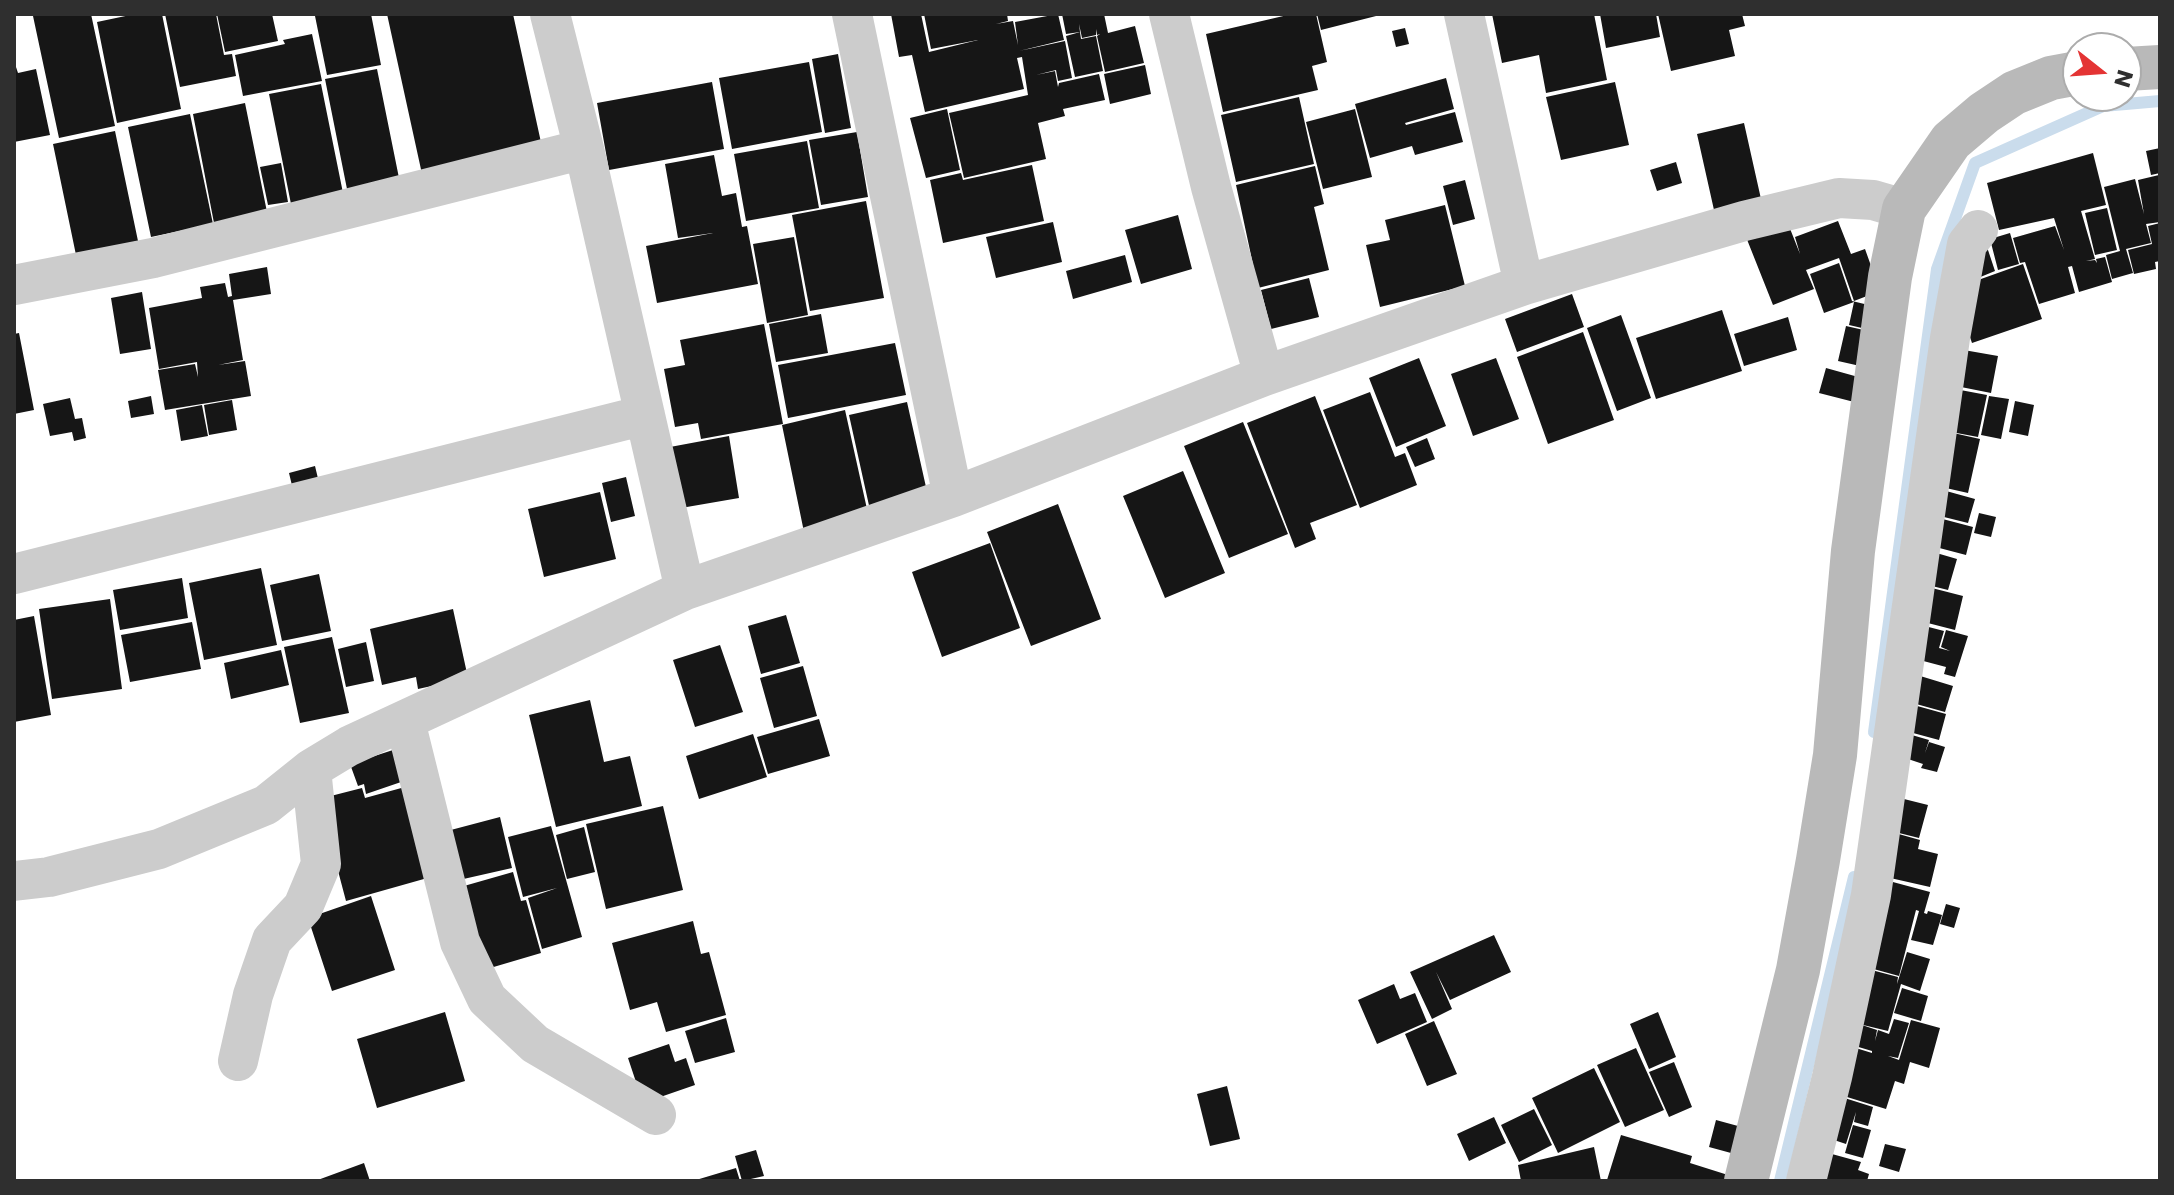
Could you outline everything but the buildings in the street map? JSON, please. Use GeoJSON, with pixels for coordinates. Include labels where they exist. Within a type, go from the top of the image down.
{"type":"FeatureCollection","features":[{"type":"Feature","properties":{"kind":"street"},"geometry":{"type":"LineString","coordinates":[[550,14],[685,590]]}},
{"type":"Feature","properties":{"kind":"street"},"geometry":{"type":"LineString","coordinates":[[852,14],[953,497]]}},
{"type":"Feature","properties":{"kind":"street"},"geometry":{"type":"LineString","coordinates":[[1169,14],[1211,187],[1264,376]]}},
{"type":"Feature","properties":{"kind":"street"},"geometry":{"type":"LineString","coordinates":[[1464,14],[1524,285]]}},
{"type":"Feature","properties":{"kind":"street"},"geometry":{"type":"LineString","coordinates":[[1746,1181],[1798,970],[1818,860],[1835,755],[1859,505],[1890,277],[1904,209],[1951,141],[1984,113],[2014,93],[2062,76]]}},
{"type":"Feature","properties":{"kind":"street"},"geometry":{"type":"LineString","coordinates":[[14,285],[153,258],[584,149]]}},
{"type":"Feature","properties":{"kind":"street"},"geometry":{"type":"LineString","coordinates":[[14,881],[49,877],[159,849],[266,805],[311,769],[349,746],[685,590],[953,497],[1264,376],[1524,285],[1744,221],[1839,198],[1873,200],[1904,209]]}},
{"type":"Feature","properties":{"kind":"street"},"geometry":{"type":"LineString","coordinates":[[1806,1181],[1871,895],[1950,338],[1967,244],[1978,230]]}},
{"type":"Feature","properties":{"kind":"street"},"geometry":{"type":"LineString","coordinates":[[14,574],[645,415]]}},
{"type":"Feature","properties":{"kind":"street"},"geometry":{"type":"LineString","coordinates":[[405,721],[460,942],[487,999],[535,1044],[656,1115]]}},
{"type":"Feature","properties":{"kind":"street"},"geometry":{"type":"LineString","coordinates":[[238,1061],[253,995],[272,940],[303,907],[321,864],[311,769]]}},
{"type":"Feature","properties":{"kind":"waterway"},"geometry":{"type":"LineString","coordinates":[[1874,732],[1937,269],[1975,163],[2103,106],[2160,101]]}},
{"type":"Feature","properties":{"kind":"waterway"},"geometry":{"type":"LineString","coordinates":[[1780,1181],[1854,877]]}}]}
